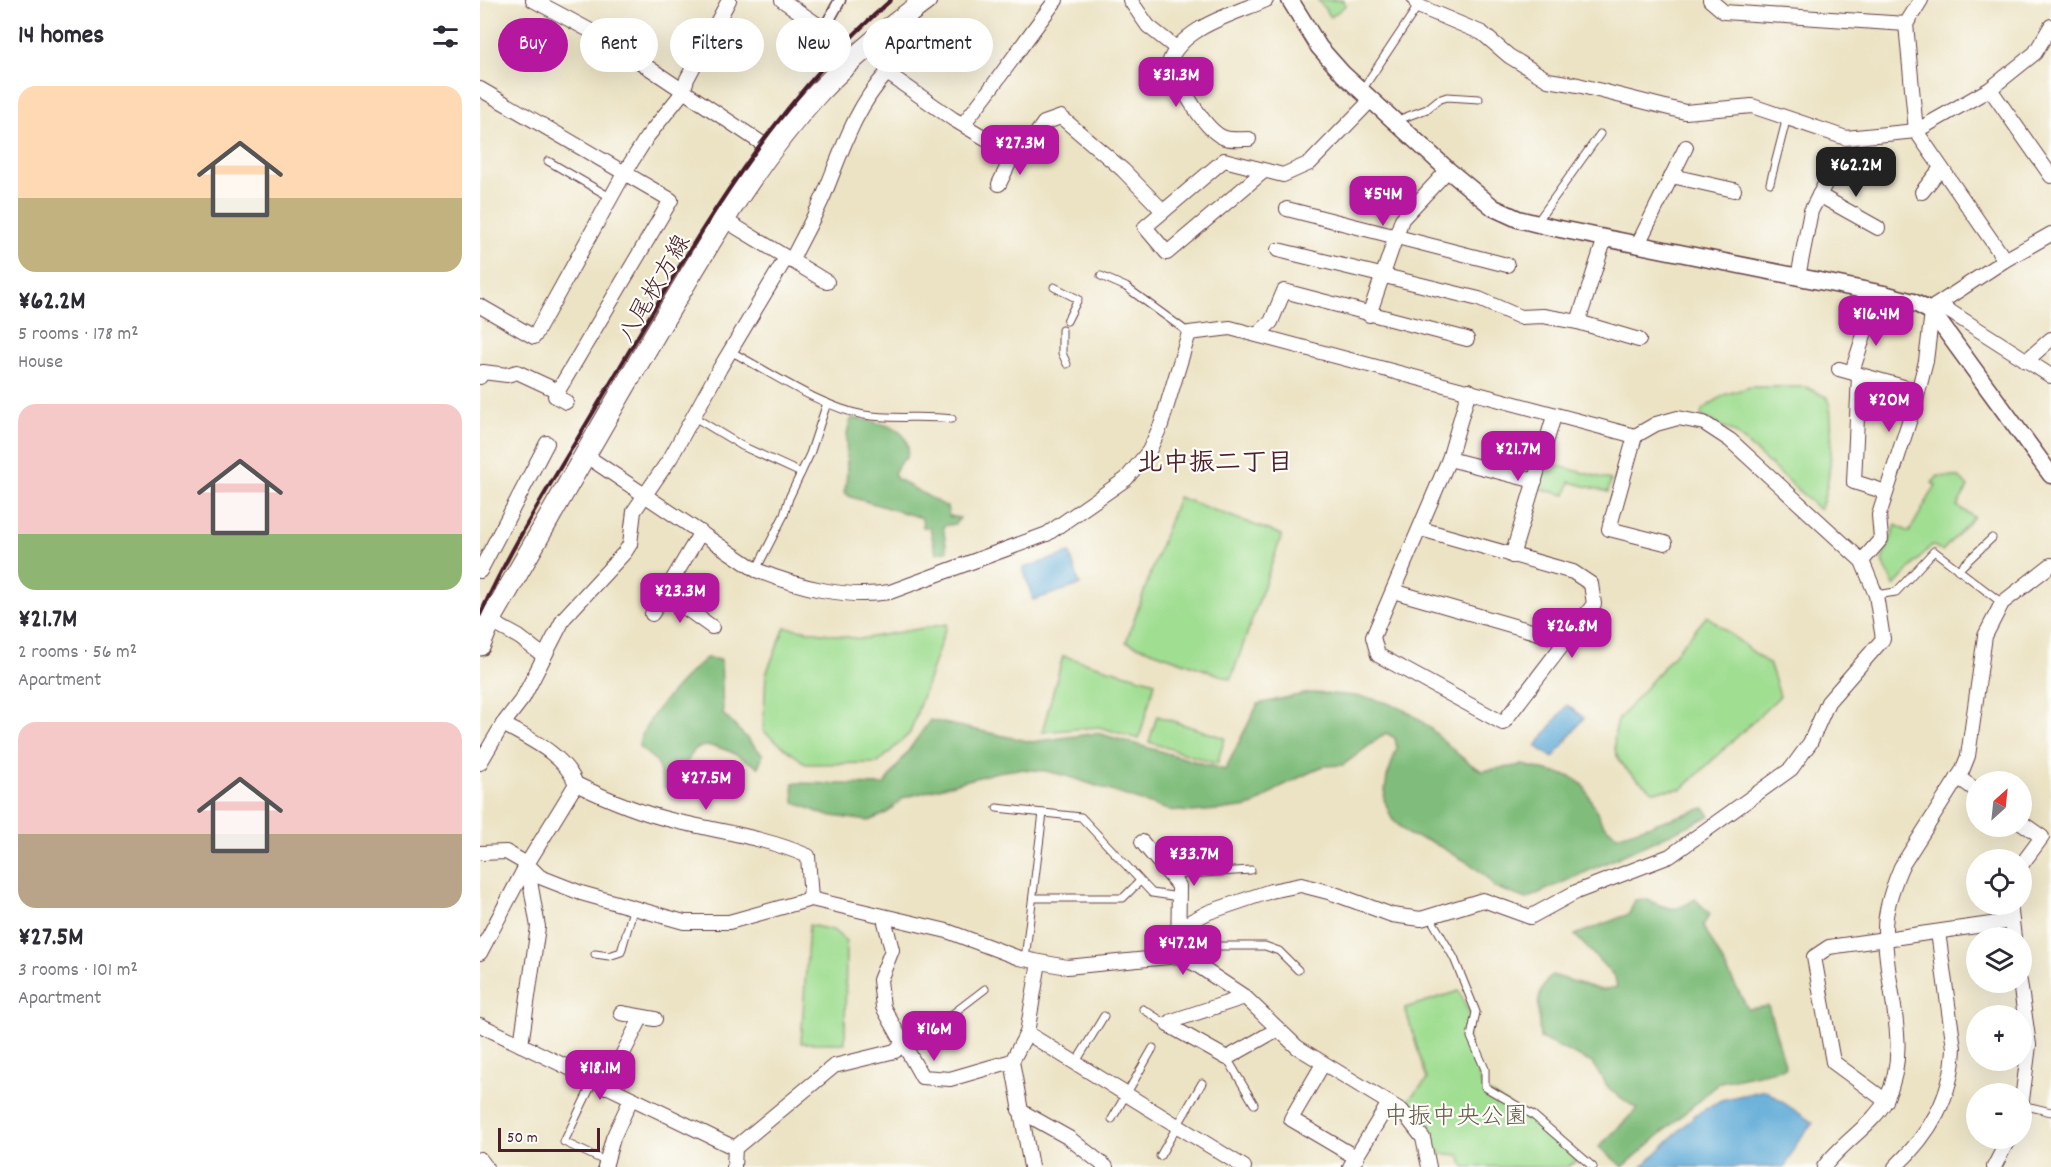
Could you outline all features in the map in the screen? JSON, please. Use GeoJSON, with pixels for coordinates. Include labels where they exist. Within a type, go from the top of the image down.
{"type":"FeatureCollection","features":[{"type":"Feature","properties":{"kind":"main road","name":"八尾枚方線"},"geometry":{"type":"LineString","coordinates":[[903,18],[926,0]]}},
{"type":"Feature","properties":{"kind":"main road","name":"八尾枚方線"},"geometry":{"type":"LineString","coordinates":[[480,645],[490,621],[723,219],[772,150],[819,92],[863,50]]}},
{"type":"Feature","properties":{"kind":"street"},"geometry":{"type":"LineString","coordinates":[[533,0],[603,38],[772,150]]}},
{"type":"Feature","properties":{"kind":"street"},"geometry":{"type":"LineString","coordinates":[[480,306],[534,337],[625,172],[647,137],[683,92],[687,79],[729,0]]}},
{"type":"Feature","properties":{"kind":"street"},"geometry":{"type":"LineString","coordinates":[[782,0],[808,18]]}},
{"type":"Feature","properties":{"kind":"street"},"geometry":{"type":"LineString","coordinates":[[830,18],[840,0]]}},
{"type":"Feature","properties":{"kind":"street"},"geometry":{"type":"LineString","coordinates":[[963,124],[997,83],[1029,34],[1056,0]]}},
{"type":"Feature","properties":{"kind":"street"},"geometry":{"type":"LineString","coordinates":[[1130,0],[1148,26],[1176,48]]}},
{"type":"Feature","properties":{"kind":"street"},"geometry":{"type":"LineString","coordinates":[[1249,139],[1224,138],[1214,132],[1183,91],[1169,63],[1176,48],[1202,29],[1266,0]]}},
{"type":"Feature","properties":{"kind":"street"},"geometry":{"type":"LineString","coordinates":[[1290,0],[1319,47],[1366,96],[1494,208],[1536,223],[1884,294],[1934,309],[1946,309],[2051,376]]}},
{"type":"Feature","properties":{"kind":"street"},"geometry":{"type":"LineString","coordinates":[[1710,0],[1724,12],[1906,24]]}},
{"type":"Feature","properties":{"kind":"street"},"geometry":{"type":"LineString","coordinates":[[1921,0],[1906,24],[1916,131],[2005,260]]}},
{"type":"Feature","properties":{"kind":"street"},"geometry":{"type":"LineString","coordinates":[[1419,2],[1482,33],[1526,69],[1548,80],[1578,85],[1685,112],[1752,106],[1846,138],[1916,131],[1990,89],[2035,53],[2051,26]]}},
{"type":"Feature","properties":{"kind":"street"},"geometry":{"type":"LineString","coordinates":[[2035,53],[2051,49]]}},
{"type":"Feature","properties":{"kind":"street"},"geometry":{"type":"LineString","coordinates":[[480,763],[503,724],[523,698],[564,618],[626,552],[631,538],[632,518],[694,417],[730,351],[789,260],[823,198],[845,137],[869,92],[887,73],[1019,158],[1044,123],[1061,117],[1123,170],[1163,211]]}},
{"type":"Feature","properties":{"kind":"street"},"geometry":{"type":"LineString","coordinates":[[480,89],[671,200],[562,396],[517,372],[507,375],[483,372],[480,377]]}},
{"type":"Feature","properties":{"kind":"street"},"geometry":{"type":"LineString","coordinates":[[1990,89],[2051,176]]}},
{"type":"Feature","properties":{"kind":"street"},"geometry":{"type":"LineString","coordinates":[[1264,171],[1167,253],[1145,227],[1224,160],[1282,175],[1310,163],[1366,96]]}},
{"type":"Feature","properties":{"kind":"street"},"geometry":{"type":"LineString","coordinates":[[1638,244],[1686,147]]}},
{"type":"Feature","properties":{"kind":"street"},"geometry":{"type":"LineString","coordinates":[[999,184],[1013,155]]}},
{"type":"Feature","properties":{"kind":"street"},"geometry":{"type":"LineString","coordinates":[[1922,192],[1941,168]]}},
{"type":"Feature","properties":{"kind":"street"},"geometry":{"type":"LineString","coordinates":[[1370,315],[1402,219],[1448,170]]}},
{"type":"Feature","properties":{"kind":"street"},"geometry":{"type":"LineString","coordinates":[[1672,176],[1734,190]]}},
{"type":"Feature","properties":{"kind":"street"},"geometry":{"type":"LineString","coordinates":[[1798,277],[1811,212],[1822,190],[1860,225],[1878,228]]}},
{"type":"Feature","properties":{"kind":"street"},"geometry":{"type":"LineString","coordinates":[[1287,209],[1507,265]]}},
{"type":"Feature","properties":{"kind":"street"},"geometry":{"type":"LineString","coordinates":[[723,219],[827,282]]}},
{"type":"Feature","properties":{"kind":"street"},"geometry":{"type":"LineString","coordinates":[[1862,561],[1881,539],[1879,515],[1918,391],[1926,361],[1934,309],[2005,260],[2051,234]]}},
{"type":"Feature","properties":{"kind":"street"},"geometry":{"type":"LineString","coordinates":[[1578,322],[1605,238]]}},
{"type":"Feature","properties":{"kind":"street"},"geometry":{"type":"LineString","coordinates":[[1278,250],[1479,299],[1499,305],[1520,317],[1544,316],[1578,322],[1639,340]]}},
{"type":"Feature","properties":{"kind":"street"},"geometry":{"type":"LineString","coordinates":[[1257,336],[1271,322],[1284,291],[1467,339]]}},
{"type":"Feature","properties":{"kind":"street"},"geometry":{"type":"LineString","coordinates":[[1934,309],[2051,475]]}},
{"type":"Feature","properties":{"kind":"street"},"geometry":{"type":"LineString","coordinates":[[1871,313],[1850,372],[1854,482],[1886,492]]}},
{"type":"Feature","properties":{"kind":"street"},"geometry":{"type":"LineString","coordinates":[[585,455],[756,570],[782,581],[837,594],[867,596],[890,592],[1047,534],[1126,479],[1149,450],[1161,425],[1189,333],[1230,328],[1635,436],[1656,424],[1677,418],[1704,423],[1730,440],[1862,561],[1876,595],[1883,639],[1828,702],[1810,743],[1791,769],[1670,856],[1576,892],[1530,917],[1483,900],[1421,919],[1392,915],[1332,893],[1301,885],[1271,891],[1209,912],[1178,928]]}},
{"type":"Feature","properties":{"kind":"street"},"geometry":{"type":"LineString","coordinates":[[2026,361],[2051,339]]}},
{"type":"Feature","properties":{"kind":"street"},"geometry":{"type":"LineString","coordinates":[[1850,372],[1918,391]]}},
{"type":"Feature","properties":{"kind":"street"},"geometry":{"type":"LineString","coordinates":[[1421,530],[1573,572],[1591,584],[1594,604],[1503,723],[1378,655],[1372,637],[1421,530],[1449,459],[1469,390]]}},
{"type":"Feature","properties":{"kind":"street"},"geometry":{"type":"LineString","coordinates":[[1512,556],[1554,416]]}},
{"type":"Feature","properties":{"kind":"street"},"geometry":{"type":"LineString","coordinates":[[1635,436],[1609,529],[1665,543]]}},
{"type":"Feature","properties":{"kind":"street"},"geometry":{"type":"LineString","coordinates":[[480,571],[547,443]]}},
{"type":"Feature","properties":{"kind":"street"},"geometry":{"type":"LineString","coordinates":[[1449,459],[1535,481]]}},
{"type":"Feature","properties":{"kind":"street"},"geometry":{"type":"LineString","coordinates":[[652,614],[701,532]]}},
{"type":"Feature","properties":{"kind":"street"},"geometry":{"type":"LineString","coordinates":[[1824,1167],[1840,1146],[1880,1113],[1897,1068],[1899,1051],[1885,938],[1888,909],[1901,867],[1958,777],[1968,756],[1985,636],[2002,603],[2051,565]]}},
{"type":"Feature","properties":{"kind":"street"},"geometry":{"type":"LineString","coordinates":[[1393,591],[1566,641]]}},
{"type":"Feature","properties":{"kind":"street"},"geometry":{"type":"LineString","coordinates":[[666,594],[712,627]]}},
{"type":"Feature","properties":{"kind":"street"},"geometry":{"type":"LineString","coordinates":[[490,621],[519,637],[544,656]]}},
{"type":"Feature","properties":{"kind":"street"},"geometry":{"type":"LineString","coordinates":[[503,724],[542,746],[570,769],[576,784],[618,804],[670,819],[743,834],[808,856],[811,899]]}},
{"type":"Feature","properties":{"kind":"street"},"geometry":{"type":"LineString","coordinates":[[1958,777],[1966,783]]}},
{"type":"Feature","properties":{"kind":"street"},"geometry":{"type":"LineString","coordinates":[[480,953],[527,864],[576,784]]}},
{"type":"Feature","properties":{"kind":"street"},"geometry":{"type":"LineString","coordinates":[[2032,830],[2042,837],[2032,850]]}},
{"type":"Feature","properties":{"kind":"street"},"geometry":{"type":"LineString","coordinates":[[1142,842],[1179,886],[1178,951]]}},
{"type":"Feature","properties":{"kind":"street"},"geometry":{"type":"LineString","coordinates":[[480,854],[506,852],[527,864],[540,877],[633,910],[684,922],[729,922],[811,899],[947,932],[1032,961],[1067,967],[1178,951],[1245,997],[1296,1047],[1402,1111],[1423,1138],[1429,1167]]}},
{"type":"Feature","properties":{"kind":"street"},"geometry":{"type":"LineString","coordinates":[[521,1045],[538,927],[527,864]]}},
{"type":"Feature","properties":{"kind":"street"},"geometry":{"type":"LineString","coordinates":[[2011,915],[2013,927]]}},
{"type":"Feature","properties":{"kind":"street"},"geometry":{"type":"LineString","coordinates":[[884,918],[892,950],[879,980],[883,1007],[922,1077],[950,1079],[1012,1061]]}},
{"type":"Feature","properties":{"kind":"street"},"geometry":{"type":"LineString","coordinates":[[1886,1101],[1833,1062],[1814,957],[1829,947],[2012,921]]}},
{"type":"Feature","properties":{"kind":"street"},"geometry":{"type":"LineString","coordinates":[[1895,1167],[1934,1123],[1943,1102],[1954,1061],[1938,932]]}},
{"type":"Feature","properties":{"kind":"street"},"geometry":{"type":"LineString","coordinates":[[1031,1167],[1012,1061],[1027,1033],[1032,961]]}},
{"type":"Feature","properties":{"kind":"street"},"geometry":{"type":"LineString","coordinates":[[2022,993],[2029,1045],[2024,1083]]}},
{"type":"Feature","properties":{"kind":"street"},"geometry":{"type":"LineString","coordinates":[[1245,997],[1172,1021],[1168,1025],[1227,1058],[1278,1029]]}},
{"type":"Feature","properties":{"kind":"street"},"geometry":{"type":"LineString","coordinates":[[606,1087],[648,1019],[621,1013]]}},
{"type":"Feature","properties":{"kind":"street"},"geometry":{"type":"LineString","coordinates":[[480,1025],[631,1100],[735,1148]]}},
{"type":"Feature","properties":{"kind":"street"},"geometry":{"type":"LineString","coordinates":[[480,1032],[504,1036]]}},
{"type":"Feature","properties":{"kind":"street"},"geometry":{"type":"LineString","coordinates":[[1027,1033],[1244,1167]]}},
{"type":"Feature","properties":{"kind":"street"},"geometry":{"type":"LineString","coordinates":[[734,1167],[735,1148],[834,1066],[895,1052],[905,1045]]}},
{"type":"Feature","properties":{"kind":"street"},"geometry":{"type":"LineString","coordinates":[[1323,1064],[1291,1119],[1354,1162],[1389,1103]]}},
{"type":"Feature","properties":{"kind":"street"},"geometry":{"type":"LineString","coordinates":[[606,1164],[613,1138],[631,1100]]}},
{"type":"Feature","properties":{"kind":"street"},"geometry":{"type":"LineString","coordinates":[[1019,1110],[1069,1138],[1106,1167]]}},
{"type":"Feature","properties":{"kind":"street"},"geometry":{"type":"LineString","coordinates":[[1994,1167],[2003,1149]]}},
{"type":"Feature","properties":{"kind":"street"},"geometry":{"type":"LineString","coordinates":[[480,1159],[486,1167]]}},
{"type":"Feature","properties":{"kind":"lane"},"geometry":{"type":"LineString","coordinates":[[1366,96],[1419,2]]}},
{"type":"Feature","properties":{"kind":"lane"},"geometry":{"type":"LineString","coordinates":[[1395,121],[1427,109],[1438,100],[1447,97],[1479,99]]}},
{"type":"Feature","properties":{"kind":"lane"},"geometry":{"type":"LineString","coordinates":[[1770,183],[1787,117]]}},
{"type":"Feature","properties":{"kind":"lane"},"geometry":{"type":"LineString","coordinates":[[1536,223],[1600,134]]}},
{"type":"Feature","properties":{"kind":"lane"},"geometry":{"type":"LineString","coordinates":[[548,161],[610,197]]}},
{"type":"Feature","properties":{"kind":"lane"},"geometry":{"type":"LineString","coordinates":[[1101,276],[1126,287],[1189,333]]}},
{"type":"Feature","properties":{"kind":"lane"},"geometry":{"type":"LineString","coordinates":[[1054,287],[1078,299],[1067,321]]}},
{"type":"Feature","properties":{"kind":"lane"},"geometry":{"type":"LineString","coordinates":[[1062,330],[1062,352],[1067,364]]}},
{"type":"Feature","properties":{"kind":"lane"},"geometry":{"type":"LineString","coordinates":[[730,351],[827,403],[863,415],[952,419]]}},
{"type":"Feature","properties":{"kind":"lane"},"geometry":{"type":"LineString","coordinates":[[756,570],[784,515],[827,403]]}},
{"type":"Feature","properties":{"kind":"lane"},"geometry":{"type":"LineString","coordinates":[[694,417],[741,446],[801,473]]}},
{"type":"Feature","properties":{"kind":"lane"},"geometry":{"type":"LineString","coordinates":[[1958,570],[1992,538]]}},
{"type":"Feature","properties":{"kind":"lane"},"geometry":{"type":"LineString","coordinates":[[1876,595],[1896,592],[1934,551],[2002,603]]}},
{"type":"Feature","properties":{"kind":"lane"},"geometry":{"type":"LineString","coordinates":[[997,808],[1081,818],[1152,893],[1179,897]]}},
{"type":"Feature","properties":{"kind":"lane"},"geometry":{"type":"LineString","coordinates":[[1032,961],[1033,898],[1043,813]]}},
{"type":"Feature","properties":{"kind":"lane"},"geometry":{"type":"LineString","coordinates":[[1170,875],[1251,870]]}},
{"type":"Feature","properties":{"kind":"lane"},"geometry":{"type":"LineString","coordinates":[[1033,898],[1123,898],[1140,881]]}},
{"type":"Feature","properties":{"kind":"lane"},"geometry":{"type":"LineString","coordinates":[[595,954],[609,956],[621,952],[633,910]]}},
{"type":"Feature","properties":{"kind":"lane"},"geometry":{"type":"LineString","coordinates":[[1430,916],[1454,958],[1476,1012],[1471,1037],[1485,1069],[1485,1087],[1533,1115],[1593,1167]]}},
{"type":"Feature","properties":{"kind":"lane"},"geometry":{"type":"LineString","coordinates":[[1178,951],[1265,946],[1279,951],[1298,970]]}},
{"type":"Feature","properties":{"kind":"lane"},"geometry":{"type":"LineString","coordinates":[[905,1045],[920,1044],[934,1028],[985,988]]}},
{"type":"Feature","properties":{"kind":"lane"},"geometry":{"type":"LineString","coordinates":[[1143,1009],[1168,1025]]}},
{"type":"Feature","properties":{"kind":"lane"},"geometry":{"type":"LineString","coordinates":[[1076,1062],[1104,1016]]}},
{"type":"Feature","properties":{"kind":"lane"},"geometry":{"type":"LineString","coordinates":[[1112,1119],[1154,1047]]}},
{"type":"Feature","properties":{"kind":"lane"},"geometry":{"type":"LineString","coordinates":[[1227,1058],[1254,1104]]}},
{"type":"Feature","properties":{"kind":"lane"},"geometry":{"type":"LineString","coordinates":[[594,1080],[564,1142],[606,1164]]}},
{"type":"Feature","properties":{"kind":"lane"},"geometry":{"type":"LineString","coordinates":[[1160,1156],[1202,1083]]}},
{"type":"Feature","properties":{"kind":"lane"},"geometry":{"type":"LineString","coordinates":[[2032,1107],[2051,1112]]}},
{"type":"Feature","properties":{"kind":"green space"},"geometry":{"type":"Polygon","coordinates":[[[1318,0],[1342,0],[1346,5],[1331,17],[1318,0]]]}},
{"type":"Feature","properties":{"kind":"green space"},"geometry":{"type":"Polygon","coordinates":[[[1750,387],[1806,387],[1828,398],[1831,454],[1827,485],[1820,510],[1734,432],[1701,416],[1702,410],[1724,395],[1750,387]]]}},
{"type":"Feature","properties":{"kind":"green space"},"geometry":{"type":"Polygon","coordinates":[[[852,418],[891,427],[905,438],[908,446],[907,457],[894,473],[897,479],[947,507],[949,516],[960,518],[955,524],[943,526],[947,551],[936,553],[930,528],[923,527],[922,518],[844,493],[847,474],[847,436],[852,418]]]}},
{"type":"Feature","properties":{"kind":"green space"},"geometry":{"type":"Polygon","coordinates":[[[1543,462],[1611,480],[1608,492],[1570,482],[1566,495],[1536,488],[1543,462]]]}},
{"type":"Feature","properties":{"kind":"green space"},"geometry":{"type":"Polygon","coordinates":[[[1938,476],[1959,477],[1968,487],[1957,506],[1974,517],[1942,551],[1932,545],[1894,586],[1882,560],[1896,525],[1909,532],[1936,485],[1932,483],[1938,476]]]}},
{"type":"Feature","properties":{"kind":"green space"},"geometry":{"type":"Polygon","coordinates":[[[1178,497],[1282,535],[1231,679],[1126,642],[1178,497]]]}},
{"type":"Feature","properties":{"kind":"green space"},"geometry":{"type":"Polygon","coordinates":[[[1707,616],[1770,665],[1780,696],[1682,789],[1653,791],[1626,769],[1616,754],[1614,744],[1618,720],[1707,616]]]}},
{"type":"Feature","properties":{"kind":"green space"},"geometry":{"type":"Polygon","coordinates":[[[947,624],[910,733],[878,763],[806,764],[763,731],[766,674],[785,627],[860,639],[947,624]]]}},
{"type":"Feature","properties":{"kind":"green space"},"geometry":{"type":"Polygon","coordinates":[[[1063,656],[1155,682],[1139,739],[1099,727],[1042,732],[1063,656]]]}},
{"type":"Feature","properties":{"kind":"green space"},"geometry":{"type":"Polygon","coordinates":[[[706,658],[721,660],[723,714],[763,755],[758,767],[727,750],[703,746],[695,749],[669,790],[664,787],[657,762],[639,747],[641,737],[666,699],[706,658]]]}},
{"type":"Feature","properties":{"kind":"green space"},"geometry":{"type":"Polygon","coordinates":[[[1308,693],[1370,698],[1398,707],[1412,714],[1459,755],[1482,771],[1523,765],[1572,777],[1584,786],[1602,823],[1617,836],[1704,808],[1710,816],[1526,899],[1494,887],[1488,878],[1469,863],[1430,841],[1409,835],[1392,819],[1384,799],[1387,777],[1397,748],[1395,738],[1386,733],[1343,765],[1323,766],[1282,786],[1254,805],[1243,808],[1191,812],[1168,810],[1067,776],[1046,771],[1019,769],[997,772],[903,798],[888,812],[869,821],[825,815],[794,802],[793,783],[884,785],[930,720],[1032,742],[1097,733],[1225,770],[1258,704],[1308,693]]]}},
{"type":"Feature","properties":{"kind":"green space"},"geometry":{"type":"Polygon","coordinates":[[[1157,716],[1225,738],[1217,764],[1149,742],[1157,716]]]}},
{"type":"Feature","properties":{"kind":"green space"},"geometry":{"type":"Polygon","coordinates":[[[1645,899],[1676,908],[1695,899],[1710,914],[1703,925],[1748,1009],[1768,1006],[1786,1068],[1720,1082],[1623,1167],[1599,1147],[1637,1109],[1610,1090],[1592,1063],[1540,1038],[1538,1004],[1542,989],[1552,975],[1602,990],[1617,987],[1615,977],[1575,935],[1629,914],[1635,900],[1645,899]]]}},
{"type":"Feature","properties":{"kind":"green space"},"geometry":{"type":"Polygon","coordinates":[[[809,925],[833,930],[846,941],[845,1043],[801,1043],[809,925]]]}},
{"type":"Feature","properties":{"kind":"green space","name":"中振中央公園"},"geometry":{"type":"Polygon","coordinates":[[[1459,991],[1472,1019],[1468,1032],[1469,1046],[1483,1089],[1532,1119],[1577,1161],[1567,1167],[1464,1167],[1460,1155],[1434,1153],[1404,1104],[1427,1080],[1405,1008],[1459,991]]]}},
{"type":"Feature","properties":{"kind":"water"},"geometry":{"type":"Polygon","coordinates":[[[1070,553],[1080,585],[1033,600],[1023,568],[1070,553]]]}},
{"type":"Feature","properties":{"kind":"water"},"geometry":{"type":"Polygon","coordinates":[[[1567,705],[1584,718],[1553,758],[1536,746],[1567,705]]]}},
{"type":"Feature","properties":{"kind":"water"},"geometry":{"type":"Polygon","coordinates":[[[1765,1090],[1813,1123],[1798,1141],[1785,1167],[1642,1167],[1695,1115],[1721,1100],[1765,1090]]]}},
{"type":"Feature","properties":{"kind":"railway"},"geometry":{"type":"LineString","coordinates":[[480,615],[539,503],[666,288],[732,185],[767,135],[805,88],[846,42],[891,0]]}},
{"type":"Feature","properties":{"kind":"district","name":"北中振二丁目"},"geometry":{"type":"Point","coordinates":[1215,461]}}]}
